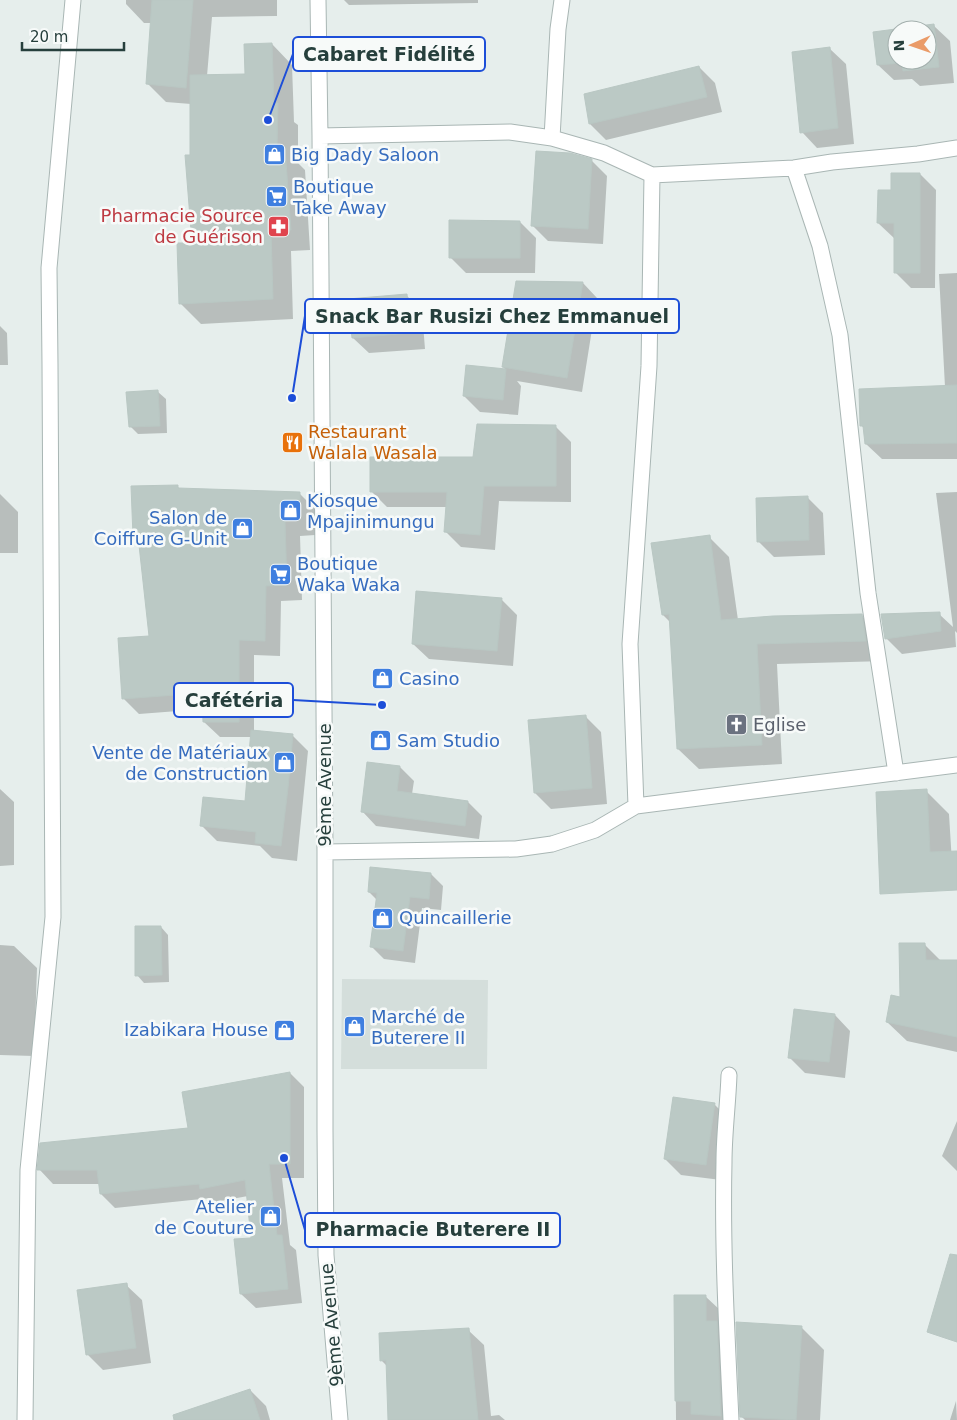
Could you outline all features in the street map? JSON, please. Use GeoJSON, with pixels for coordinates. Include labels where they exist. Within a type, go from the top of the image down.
{"type":"FeatureCollection","features":[{"type":"Feature","properties":{"kind":"street"},"geometry":{"type":"LineString","coordinates":[[25,1420],[28,1170],[53,917],[49,268],[73,0]]}},
{"type":"Feature","properties":{"kind":"street","name":"9ème Avenue"},"geometry":{"type":"LineString","coordinates":[[318,0],[325,852],[326,1255],[340,1420]]}},
{"type":"Feature","properties":{"kind":"street"},"geometry":{"type":"LineString","coordinates":[[552,138],[558,29],[562,0]]}},
{"type":"Feature","properties":{"kind":"street"},"geometry":{"type":"LineString","coordinates":[[320,136],[510,132],[552,138],[604,153],[652,175],[794,168],[957,148]]}},
{"type":"Feature","properties":{"kind":"street"},"geometry":{"type":"LineString","coordinates":[[794,168],[820,246],[840,335],[868,593],[896,773]]}},
{"type":"Feature","properties":{"kind":"street"},"geometry":{"type":"LineString","coordinates":[[636,806],[630,644],[649,366],[652,175]]}},
{"type":"Feature","properties":{"kind":"street"},"geometry":{"type":"LineString","coordinates":[[325,852],[516,850],[552,844],[595,830],[636,806],[957,765]]}},
{"type":"Feature","properties":{"kind":"street"},"geometry":{"type":"LineString","coordinates":[[729,1075],[724,1173],[725,1300],[731,1420]]}},
{"type":"Feature","properties":{"kind":"shaded area"},"geometry":{"type":"Polygon","coordinates":[[[342,979],[488,980],[487,1069],[341,1069],[342,979]]]}},
{"type":"Feature","properties":{"kind":"building"},"geometry":{"type":"Polygon","coordinates":[[[152,0],[193,0],[186,88],[146,84],[152,0]]]}},
{"type":"Feature","properties":{"kind":"building"},"geometry":{"type":"Polygon","coordinates":[[[887,30],[887,64],[877,65],[873,32],[887,30]]]}},
{"type":"Feature","properties":{"kind":"building"},"geometry":{"type":"Polygon","coordinates":[[[272,43],[274,103],[278,103],[277,149],[285,148],[291,230],[271,231],[273,299],[179,304],[177,243],[192,243],[185,155],[190,155],[190,75],[245,74],[244,44],[272,43]]]}},
{"type":"Feature","properties":{"kind":"building"},"geometry":{"type":"Polygon","coordinates":[[[830,47],[838,128],[800,133],[792,52],[830,47]]]}},
{"type":"Feature","properties":{"kind":"building"},"geometry":{"type":"Polygon","coordinates":[[[937,50],[939,67],[937,67],[937,50]]]}},
{"type":"Feature","properties":{"kind":"building"},"geometry":{"type":"Polygon","coordinates":[[[699,66],[707,97],[589,124],[584,94],[699,66]]]}},
{"type":"Feature","properties":{"kind":"building"},"geometry":{"type":"Polygon","coordinates":[[[536,151],[570,153],[592,159],[588,229],[531,226],[536,151]]]}},
{"type":"Feature","properties":{"kind":"building"},"geometry":{"type":"Polygon","coordinates":[[[891,173],[920,173],[920,273],[894,273],[894,223],[877,223],[878,190],[891,190],[891,173]]]}},
{"type":"Feature","properties":{"kind":"building"},"geometry":{"type":"Polygon","coordinates":[[[449,220],[520,221],[520,258],[449,258],[449,220]]]}},
{"type":"Feature","properties":{"kind":"building"},"geometry":{"type":"Polygon","coordinates":[[[516,281],[583,282],[567,378],[502,367],[516,281]]]}},
{"type":"Feature","properties":{"kind":"building"},"geometry":{"type":"Polygon","coordinates":[[[407,294],[410,333],[352,338],[348,299],[407,294]]]}},
{"type":"Feature","properties":{"kind":"building"},"geometry":{"type":"Polygon","coordinates":[[[466,365],[506,369],[503,400],[463,396],[466,365]]]}},
{"type":"Feature","properties":{"kind":"building"},"geometry":{"type":"Polygon","coordinates":[[[957,385],[957,443],[865,444],[863,426],[860,426],[859,389],[957,385]]]}},
{"type":"Feature","properties":{"kind":"building"},"geometry":{"type":"Polygon","coordinates":[[[158,390],[160,426],[129,427],[126,392],[158,390]]]}},
{"type":"Feature","properties":{"kind":"building"},"geometry":{"type":"Polygon","coordinates":[[[477,424],[556,425],[556,486],[484,486],[480,535],[444,532],[447,492],[370,492],[370,457],[473,457],[477,424]]]}},
{"type":"Feature","properties":{"kind":"building"},"geometry":{"type":"Polygon","coordinates":[[[178,485],[178,488],[300,492],[300,520],[285,521],[287,585],[266,586],[265,641],[239,640],[239,722],[203,722],[202,693],[122,699],[118,638],[149,636],[138,536],[133,536],[131,486],[178,485]]]}},
{"type":"Feature","properties":{"kind":"building"},"geometry":{"type":"Polygon","coordinates":[[[808,496],[809,540],[757,542],[756,498],[808,496]]]}},
{"type":"Feature","properties":{"kind":"building"},"geometry":{"type":"Polygon","coordinates":[[[710,535],[721,620],[773,616],[862,614],[866,641],[757,644],[762,745],[677,749],[669,614],[662,615],[651,543],[710,535]]]}},
{"type":"Feature","properties":{"kind":"building"},"geometry":{"type":"Polygon","coordinates":[[[416,591],[502,598],[497,651],[412,644],[416,591]]]}},
{"type":"Feature","properties":{"kind":"building"},"geometry":{"type":"Polygon","coordinates":[[[940,612],[941,631],[885,639],[881,614],[940,612]]]}},
{"type":"Feature","properties":{"kind":"building"},"geometry":{"type":"Polygon","coordinates":[[[586,715],[592,788],[534,793],[528,720],[586,715]]]}},
{"type":"Feature","properties":{"kind":"building"},"geometry":{"type":"Polygon","coordinates":[[[251,730],[293,734],[281,846],[255,843],[256,832],[200,826],[203,797],[245,801],[251,730]]]}},
{"type":"Feature","properties":{"kind":"building"},"geometry":{"type":"Polygon","coordinates":[[[367,762],[400,766],[397,791],[468,801],[465,826],[361,812],[367,762]]]}},
{"type":"Feature","properties":{"kind":"building"},"geometry":{"type":"Polygon","coordinates":[[[927,789],[930,852],[957,851],[957,890],[880,894],[876,792],[927,789]]]}},
{"type":"Feature","properties":{"kind":"building"},"geometry":{"type":"Polygon","coordinates":[[[370,867],[431,873],[429,899],[410,897],[403,951],[370,947],[377,893],[368,892],[370,867]]]}},
{"type":"Feature","properties":{"kind":"building"},"geometry":{"type":"Polygon","coordinates":[[[135,926],[161,926],[162,975],[135,976],[135,926]]]}},
{"type":"Feature","properties":{"kind":"building"},"geometry":{"type":"Polygon","coordinates":[[[899,943],[925,943],[926,960],[957,960],[957,1037],[886,1022],[891,995],[900,997],[899,943]]]}},
{"type":"Feature","properties":{"kind":"building"},"geometry":{"type":"Polygon","coordinates":[[[794,1009],[835,1014],[829,1062],[788,1058],[794,1009]]]}},
{"type":"Feature","properties":{"kind":"building"},"geometry":{"type":"Polygon","coordinates":[[[290,1072],[290,1164],[269,1164],[277,1235],[282,1235],[288,1289],[240,1294],[234,1239],[251,1238],[245,1180],[200,1189],[199,1184],[100,1194],[97,1170],[37,1170],[40,1143],[188,1128],[182,1092],[290,1072]]]}},
{"type":"Feature","properties":{"kind":"building"},"geometry":{"type":"Polygon","coordinates":[[[673,1097],[715,1103],[706,1165],[664,1159],[673,1097]]]}},
{"type":"Feature","properties":{"kind":"building"},"geometry":{"type":"Polygon","coordinates":[[[950,1254],[957,1255],[957,1342],[927,1332],[950,1254]]]}},
{"type":"Feature","properties":{"kind":"building"},"geometry":{"type":"Polygon","coordinates":[[[127,1283],[136,1348],[86,1355],[77,1290],[127,1283]]]}},
{"type":"Feature","properties":{"kind":"building"},"geometry":{"type":"Polygon","coordinates":[[[674,1295],[706,1295],[706,1321],[717,1321],[721,1416],[691,1414],[691,1401],[675,1401],[674,1295]]]}},
{"type":"Feature","properties":{"kind":"building"},"geometry":{"type":"Polygon","coordinates":[[[736,1322],[802,1326],[796,1420],[740,1417],[736,1322]]]}},
{"type":"Feature","properties":{"kind":"building"},"geometry":{"type":"Polygon","coordinates":[[[469,1328],[478,1420],[388,1420],[386,1360],[380,1361],[379,1333],[469,1328]]]}},
{"type":"Feature","properties":{"kind":"building"},"geometry":{"type":"Polygon","coordinates":[[[250,1389],[260,1420],[174,1420],[173,1415],[250,1389]]]}},
{"type":"Feature","properties":{"kind":"place","name":"Cabaret Fidélité"},"geometry":{"type":"Point","coordinates":[268,120]}},
{"type":"Feature","properties":{"kind":"place","name":"Big Dady Saloon"},"geometry":{"type":"Point","coordinates":[275,155]}},
{"type":"Feature","properties":{"kind":"place","name":"Boutique Take Away"},"geometry":{"type":"Point","coordinates":[277,197]}},
{"type":"Feature","properties":{"kind":"place","name":"Pharmacie Source de Guérison"},"geometry":{"type":"Point","coordinates":[279,226]}},
{"type":"Feature","properties":{"kind":"place","name":"Snack Bar Rusizi Chez Emmanuel"},"geometry":{"type":"Point","coordinates":[292,398]}},
{"type":"Feature","properties":{"kind":"place","name":"Restaurant Walala Wasala"},"geometry":{"type":"Point","coordinates":[292,442]}},
{"type":"Feature","properties":{"kind":"place","name":"Kiosque Mpajinimungu"},"geometry":{"type":"Point","coordinates":[291,511]}},
{"type":"Feature","properties":{"kind":"place","name":"Salon de Coiffure G-Unit"},"geometry":{"type":"Point","coordinates":[243,528]}},
{"type":"Feature","properties":{"kind":"place","name":"Boutique Waka Waka"},"geometry":{"type":"Point","coordinates":[281,574]}},
{"type":"Feature","properties":{"kind":"place","name":"Casino"},"geometry":{"type":"Point","coordinates":[383,679]}},
{"type":"Feature","properties":{"kind":"place","name":"Cafétéria"},"geometry":{"type":"Point","coordinates":[382,705]}},
{"type":"Feature","properties":{"kind":"place","name":"Eglise"},"geometry":{"type":"Point","coordinates":[737,725]}},
{"type":"Feature","properties":{"kind":"place","name":"Sam Studio"},"geometry":{"type":"Point","coordinates":[381,741]}},
{"type":"Feature","properties":{"kind":"place","name":"Vente de Matériaux de Construction"},"geometry":{"type":"Point","coordinates":[284,763]}},
{"type":"Feature","properties":{"kind":"place","name":"Quincaillerie"},"geometry":{"type":"Point","coordinates":[383,918]}},
{"type":"Feature","properties":{"kind":"place","name":"Marché de Buterere II"},"geometry":{"type":"Point","coordinates":[355,1027]}},
{"type":"Feature","properties":{"kind":"place","name":"Izabikara House"},"geometry":{"type":"Point","coordinates":[284,1030]}},
{"type":"Feature","properties":{"kind":"place","name":"Pharmacie Buterere II"},"geometry":{"type":"Point","coordinates":[284,1158]}},
{"type":"Feature","properties":{"kind":"place","name":"Atelier de Couture"},"geometry":{"type":"Point","coordinates":[270,1217]}}]}
